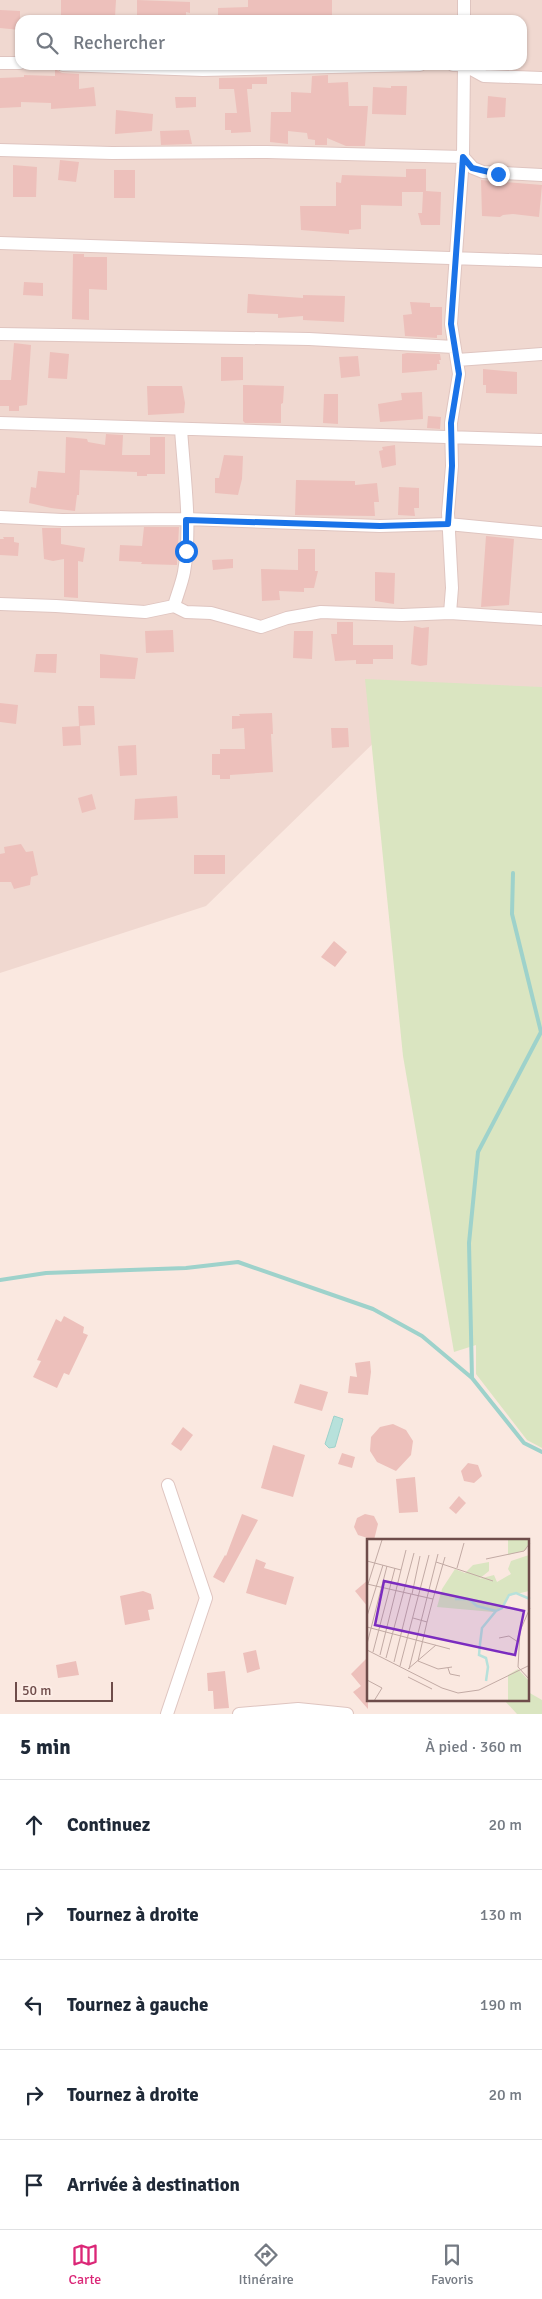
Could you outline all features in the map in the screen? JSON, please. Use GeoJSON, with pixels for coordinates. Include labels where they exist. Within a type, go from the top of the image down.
{"type":"FeatureCollection","features":[{"type":"Feature","properties":{"kind":"street"},"geometry":{"type":"LineString","coordinates":[[464,0],[464,15]]}},
{"type":"Feature","properties":{"kind":"street"},"geometry":{"type":"LineString","coordinates":[[0,62],[15,63]]}},
{"type":"Feature","properties":{"kind":"street"},"geometry":{"type":"LineString","coordinates":[[450,613],[452,588],[448,524],[452,466],[450,437],[458,384],[451,324],[463,157],[464,70]]}},
{"type":"Feature","properties":{"kind":"street"},"geometry":{"type":"LineString","coordinates":[[473,70],[484,76],[542,78]]}},
{"type":"Feature","properties":{"kind":"street"},"geometry":{"type":"LineString","coordinates":[[0,150],[112,153],[276,152],[463,157],[472,168],[483,172],[542,175]]}},
{"type":"Feature","properties":{"kind":"street"},"geometry":{"type":"LineString","coordinates":[[0,243],[542,261]]}},
{"type":"Feature","properties":{"kind":"street"},"geometry":{"type":"LineString","coordinates":[[0,334],[310,339],[454,347]]}},
{"type":"Feature","properties":{"kind":"street"},"geometry":{"type":"LineString","coordinates":[[456,360],[542,354]]}},
{"type":"Feature","properties":{"kind":"street"},"geometry":{"type":"LineString","coordinates":[[0,423],[542,440]]}},
{"type":"Feature","properties":{"kind":"street"},"geometry":{"type":"LineString","coordinates":[[174,606],[184,574],[186,520],[181,429]]}},
{"type":"Feature","properties":{"kind":"street"},"geometry":{"type":"LineString","coordinates":[[0,517],[62,520],[186,520],[380,526],[448,524],[542,533]]}},
{"type":"Feature","properties":{"kind":"street"},"geometry":{"type":"LineString","coordinates":[[0,604],[146,612],[174,606],[186,612],[211,613],[261,627],[287,618],[321,612],[402,615],[450,613],[542,619]]}},
{"type":"Feature","properties":{"kind":"street"},"geometry":{"type":"LineString","coordinates":[[167,1714],[206,1598],[168,1485]]}},
{"type":"Feature","properties":{"kind":"street"},"geometry":{"type":"LineString","coordinates":[[239,1714],[298,1709],[347,1714]]}},
{"type":"Feature","properties":{"kind":"shaded area"},"geometry":{"type":"Polygon","coordinates":[[[0,0],[542,0],[542,746],[391,726],[206,906],[0,973],[0,0]]]}},
{"type":"Feature","properties":{"kind":"green space"},"geometry":{"type":"Polygon","coordinates":[[[365,679],[542,687],[542,1448],[527,1440],[476,1374],[476,1345],[454,1352],[403,1056],[365,679]]]}},
{"type":"Feature","properties":{"kind":"green space"},"geometry":{"type":"Polygon","coordinates":[[[530,1693],[542,1700],[542,1714],[517,1714],[506,1702],[530,1702],[530,1693]]]}},
{"type":"Feature","properties":{"kind":"water"},"geometry":{"type":"Polygon","coordinates":[[[334,1416],[343,1419],[335,1447],[329,1448],[325,1444],[334,1416]]]}},
{"type":"Feature","properties":{"kind":"building"},"geometry":{"type":"Polygon","coordinates":[[[61,0],[116,0],[115,15],[61,15],[61,0]]]}},
{"type":"Feature","properties":{"kind":"building"},"geometry":{"type":"Polygon","coordinates":[[[137,0],[190,2],[190,13],[186,12],[186,15],[137,15],[137,0]]]}},
{"type":"Feature","properties":{"kind":"building"},"geometry":{"type":"Polygon","coordinates":[[[248,0],[332,0],[332,15],[218,15],[218,8],[248,7],[248,0]]]}},
{"type":"Feature","properties":{"kind":"building"},"geometry":{"type":"Polygon","coordinates":[[[0,10],[20,11],[20,15],[15,15],[15,30],[0,28],[0,10]]]}},
{"type":"Feature","properties":{"kind":"building"},"geometry":{"type":"Polygon","coordinates":[[[55,70],[62,73],[79,74],[79,89],[94,87],[96,106],[51,109],[51,103],[21,102],[21,107],[0,108],[0,78],[24,77],[24,75],[55,76],[55,70]]]}},
{"type":"Feature","properties":{"kind":"building"},"geometry":{"type":"Polygon","coordinates":[[[328,75],[328,83],[348,82],[349,106],[368,106],[365,146],[346,146],[327,138],[327,145],[315,145],[315,140],[308,139],[307,133],[288,131],[288,144],[270,142],[271,112],[291,112],[291,92],[311,93],[312,76],[328,75]]]}},
{"type":"Feature","properties":{"kind":"building"},"geometry":{"type":"Polygon","coordinates":[[[267,77],[267,84],[252,84],[252,89],[247,89],[251,132],[231,133],[231,130],[225,130],[225,113],[237,113],[234,89],[219,89],[219,78],[267,77]]]}},
{"type":"Feature","properties":{"kind":"building"},"geometry":{"type":"Polygon","coordinates":[[[391,86],[407,86],[406,115],[372,114],[373,87],[391,88],[391,86]]]}},
{"type":"Feature","properties":{"kind":"building"},"geometry":{"type":"Polygon","coordinates":[[[488,96],[506,98],[505,117],[487,118],[488,96]]]}},
{"type":"Feature","properties":{"kind":"building"},"geometry":{"type":"Polygon","coordinates":[[[175,97],[196,97],[196,107],[176,108],[175,97]]]}},
{"type":"Feature","properties":{"kind":"building"},"geometry":{"type":"Polygon","coordinates":[[[116,110],[153,114],[152,131],[115,134],[116,110]]]}},
{"type":"Feature","properties":{"kind":"building"},"geometry":{"type":"Polygon","coordinates":[[[189,130],[192,144],[161,145],[160,131],[189,130]]]}},
{"type":"Feature","properties":{"kind":"building"},"geometry":{"type":"Polygon","coordinates":[[[60,160],[79,162],[76,182],[58,180],[60,160]]]}},
{"type":"Feature","properties":{"kind":"building"},"geometry":{"type":"Polygon","coordinates":[[[13,165],[37,167],[36,197],[13,197],[13,165]]]}},
{"type":"Feature","properties":{"kind":"building"},"geometry":{"type":"Polygon","coordinates":[[[406,169],[426,169],[426,191],[441,192],[440,225],[421,225],[418,213],[422,213],[423,192],[402,192],[402,206],[361,205],[361,229],[349,230],[349,234],[301,230],[300,206],[336,206],[336,182],[341,183],[342,175],[406,177],[406,169]]]}},
{"type":"Feature","properties":{"kind":"building"},"geometry":{"type":"Polygon","coordinates":[[[114,170],[135,170],[135,198],[114,198],[114,170]]]}},
{"type":"Feature","properties":{"kind":"building"},"geometry":{"type":"Polygon","coordinates":[[[481,180],[542,185],[539,217],[513,214],[500,217],[482,216],[481,180]]]}},
{"type":"Feature","properties":{"kind":"building"},"geometry":{"type":"Polygon","coordinates":[[[73,254],[84,254],[84,257],[107,257],[107,290],[89,289],[89,320],[72,319],[73,254]]]}},
{"type":"Feature","properties":{"kind":"building"},"geometry":{"type":"Polygon","coordinates":[[[24,282],[43,283],[43,296],[23,295],[24,282]]]}},
{"type":"Feature","properties":{"kind":"building"},"geometry":{"type":"Polygon","coordinates":[[[248,294],[303,298],[303,295],[345,296],[344,322],[303,320],[303,316],[278,318],[278,314],[247,313],[248,294]]]}},
{"type":"Feature","properties":{"kind":"building"},"geometry":{"type":"Polygon","coordinates":[[[410,302],[430,303],[430,307],[442,307],[442,335],[437,335],[437,338],[405,336],[403,315],[412,314],[410,302]]]}},
{"type":"Feature","properties":{"kind":"building"},"geometry":{"type":"Polygon","coordinates":[[[14,343],[31,345],[27,405],[19,406],[19,411],[9,411],[9,406],[0,406],[0,380],[11,380],[14,343]]]}},
{"type":"Feature","properties":{"kind":"building"},"geometry":{"type":"Polygon","coordinates":[[[50,352],[69,354],[67,379],[48,378],[50,352]]]}},
{"type":"Feature","properties":{"kind":"building"},"geometry":{"type":"Polygon","coordinates":[[[402,354],[440,354],[440,364],[437,364],[437,370],[402,373],[402,354]]]}},
{"type":"Feature","properties":{"kind":"building"},"geometry":{"type":"Polygon","coordinates":[[[358,356],[360,376],[341,378],[339,357],[358,356]]]}},
{"type":"Feature","properties":{"kind":"building"},"geometry":{"type":"Polygon","coordinates":[[[221,357],[243,357],[243,380],[221,381],[221,357]]]}},
{"type":"Feature","properties":{"kind":"building"},"geometry":{"type":"Polygon","coordinates":[[[483,369],[517,372],[517,394],[486,393],[486,385],[483,385],[483,369]]]}},
{"type":"Feature","properties":{"kind":"building"},"geometry":{"type":"Polygon","coordinates":[[[243,385],[284,386],[283,403],[281,404],[281,423],[245,423],[243,421],[243,385]]]}},
{"type":"Feature","properties":{"kind":"building"},"geometry":{"type":"Polygon","coordinates":[[[147,386],[182,386],[185,403],[184,413],[148,415],[147,386]]]}},
{"type":"Feature","properties":{"kind":"building"},"geometry":{"type":"Polygon","coordinates":[[[422,392],[423,419],[380,422],[378,404],[402,400],[401,393],[422,392]]]}},
{"type":"Feature","properties":{"kind":"building"},"geometry":{"type":"Polygon","coordinates":[[[324,394],[338,394],[338,424],[323,423],[324,394]]]}},
{"type":"Feature","properties":{"kind":"building"},"geometry":{"type":"Polygon","coordinates":[[[428,416],[441,417],[440,429],[427,428],[428,416]]]}},
{"type":"Feature","properties":{"kind":"building"},"geometry":{"type":"Polygon","coordinates":[[[106,434],[123,435],[122,455],[150,455],[150,437],[165,437],[165,474],[137,476],[137,472],[80,470],[79,495],[77,495],[75,511],[29,503],[31,487],[36,488],[38,471],[65,473],[66,437],[87,439],[88,442],[105,445],[106,434]]]}},
{"type":"Feature","properties":{"kind":"building"},"geometry":{"type":"Polygon","coordinates":[[[395,445],[396,465],[382,468],[379,451],[383,450],[382,447],[395,445]]]}},
{"type":"Feature","properties":{"kind":"building"},"geometry":{"type":"Polygon","coordinates":[[[224,455],[243,456],[242,479],[238,495],[215,493],[215,478],[219,478],[224,455]]]}},
{"type":"Feature","properties":{"kind":"building"},"geometry":{"type":"Polygon","coordinates":[[[296,480],[355,481],[355,485],[377,483],[379,502],[374,502],[375,516],[295,515],[296,480]]]}},
{"type":"Feature","properties":{"kind":"building"},"geometry":{"type":"Polygon","coordinates":[[[399,487],[419,488],[419,508],[414,508],[415,516],[398,515],[399,487]]]}},
{"type":"Feature","properties":{"kind":"building"},"geometry":{"type":"Polygon","coordinates":[[[144,527],[179,527],[177,565],[119,561],[120,545],[142,546],[144,527]]]}},
{"type":"Feature","properties":{"kind":"building"},"geometry":{"type":"Polygon","coordinates":[[[42,528],[61,528],[61,544],[85,548],[83,562],[78,561],[78,598],[64,597],[64,559],[53,561],[44,559],[42,528]]]}},
{"type":"Feature","properties":{"kind":"building"},"geometry":{"type":"Polygon","coordinates":[[[486,536],[514,539],[509,605],[481,607],[486,536]]]}},
{"type":"Feature","properties":{"kind":"building"},"geometry":{"type":"Polygon","coordinates":[[[3,537],[14,537],[14,542],[19,543],[18,556],[0,555],[0,539],[4,539],[3,537]]]}},
{"type":"Feature","properties":{"kind":"building"},"geometry":{"type":"Polygon","coordinates":[[[298,549],[315,549],[315,571],[318,571],[314,588],[304,588],[304,592],[279,591],[280,600],[262,601],[261,569],[298,570],[298,549]]]}},
{"type":"Feature","properties":{"kind":"building"},"geometry":{"type":"Polygon","coordinates":[[[233,559],[233,568],[213,570],[212,560],[233,559]]]}},
{"type":"Feature","properties":{"kind":"building"},"geometry":{"type":"Polygon","coordinates":[[[375,572],[395,573],[394,604],[375,601],[375,572]]]}},
{"type":"Feature","properties":{"kind":"building"},"geometry":{"type":"Polygon","coordinates":[[[337,622],[353,622],[353,645],[393,645],[393,659],[373,659],[373,664],[356,664],[356,660],[335,661],[331,634],[337,634],[337,622]]]}},
{"type":"Feature","properties":{"kind":"building"},"geometry":{"type":"Polygon","coordinates":[[[414,626],[429,627],[427,665],[411,664],[414,626]]]}},
{"type":"Feature","properties":{"kind":"building"},"geometry":{"type":"Polygon","coordinates":[[[173,630],[174,652],[146,653],[145,631],[173,630]]]}},
{"type":"Feature","properties":{"kind":"building"},"geometry":{"type":"Polygon","coordinates":[[[294,631],[313,631],[312,659],[293,658],[294,631]]]}},
{"type":"Feature","properties":{"kind":"building"},"geometry":{"type":"Polygon","coordinates":[[[36,654],[57,654],[56,673],[34,672],[36,654]]]}},
{"type":"Feature","properties":{"kind":"building"},"geometry":{"type":"Polygon","coordinates":[[[100,654],[138,658],[135,679],[100,678],[100,654]]]}},
{"type":"Feature","properties":{"kind":"building"},"geometry":{"type":"Polygon","coordinates":[[[0,703],[18,705],[16,724],[0,722],[0,703]]]}},
{"type":"Feature","properties":{"kind":"building"},"geometry":{"type":"Polygon","coordinates":[[[78,706],[94,706],[95,725],[79,726],[78,706]]]}},
{"type":"Feature","properties":{"kind":"building"},"geometry":{"type":"Polygon","coordinates":[[[272,713],[273,772],[230,775],[230,779],[220,779],[220,775],[212,775],[212,754],[220,754],[220,749],[245,749],[244,728],[232,729],[232,716],[272,713]]]}},
{"type":"Feature","properties":{"kind":"building"},"geometry":{"type":"Polygon","coordinates":[[[80,726],[81,745],[63,746],[62,727],[80,726]]]}},
{"type":"Feature","properties":{"kind":"building"},"geometry":{"type":"Polygon","coordinates":[[[331,728],[348,728],[349,747],[332,748],[331,728]]]}},
{"type":"Feature","properties":{"kind":"building"},"geometry":{"type":"Polygon","coordinates":[[[136,745],[137,775],[120,776],[118,746],[136,745]]]}},
{"type":"Feature","properties":{"kind":"building"},"geometry":{"type":"Polygon","coordinates":[[[92,794],[96,809],[82,813],[78,798],[92,794]]]}},
{"type":"Feature","properties":{"kind":"building"},"geometry":{"type":"Polygon","coordinates":[[[177,796],[178,818],[134,820],[135,799],[177,796]]]}},
{"type":"Feature","properties":{"kind":"building"},"geometry":{"type":"Polygon","coordinates":[[[21,844],[26,852],[33,851],[38,875],[31,877],[30,885],[14,889],[11,882],[0,882],[0,854],[5,853],[4,847],[21,844]]]}},
{"type":"Feature","properties":{"kind":"building"},"geometry":{"type":"Polygon","coordinates":[[[194,855],[225,855],[225,874],[194,874],[194,855]]]}},
{"type":"Feature","properties":{"kind":"building"},"geometry":{"type":"Polygon","coordinates":[[[334,941],[347,952],[335,967],[321,957],[334,941]]]}},
{"type":"Feature","properties":{"kind":"building"},"geometry":{"type":"Polygon","coordinates":[[[64,1316],[84,1327],[83,1333],[88,1335],[69,1375],[64,1373],[57,1388],[33,1377],[41,1361],[37,1360],[56,1319],[61,1322],[64,1316]]]}},
{"type":"Feature","properties":{"kind":"building"},"geometry":{"type":"Polygon","coordinates":[[[370,1361],[371,1372],[368,1395],[348,1393],[350,1376],[357,1377],[355,1363],[370,1361]]]}},
{"type":"Feature","properties":{"kind":"building"},"geometry":{"type":"Polygon","coordinates":[[[300,1384],[328,1392],[322,1411],[294,1403],[300,1384]]]}},
{"type":"Feature","properties":{"kind":"building"},"geometry":{"type":"Polygon","coordinates":[[[393,1424],[406,1430],[413,1441],[411,1455],[396,1471],[377,1462],[370,1451],[371,1437],[380,1427],[393,1424]]]}},
{"type":"Feature","properties":{"kind":"building"},"geometry":{"type":"Polygon","coordinates":[[[183,1427],[193,1435],[181,1451],[171,1444],[183,1427]]]}},
{"type":"Feature","properties":{"kind":"building"},"geometry":{"type":"Polygon","coordinates":[[[273,1445],[305,1455],[293,1497],[261,1488],[273,1445]]]}},
{"type":"Feature","properties":{"kind":"building"},"geometry":{"type":"Polygon","coordinates":[[[342,1453],[355,1457],[352,1468],[338,1464],[342,1453]]]}},
{"type":"Feature","properties":{"kind":"building"},"geometry":{"type":"Polygon","coordinates":[[[468,1463],[478,1465],[482,1476],[474,1483],[464,1481],[461,1471],[468,1463]]]}},
{"type":"Feature","properties":{"kind":"building"},"geometry":{"type":"Polygon","coordinates":[[[415,1477],[418,1512],[399,1513],[396,1479],[415,1477]]]}},
{"type":"Feature","properties":{"kind":"building"},"geometry":{"type":"Polygon","coordinates":[[[459,1496],[466,1503],[456,1514],[449,1508],[459,1496]]]}},
{"type":"Feature","properties":{"kind":"building"},"geometry":{"type":"Polygon","coordinates":[[[242,1514],[258,1520],[224,1583],[213,1577],[226,1556],[242,1514]]]}},
{"type":"Feature","properties":{"kind":"building"},"geometry":{"type":"Polygon","coordinates":[[[365,1514],[374,1516],[378,1524],[374,1539],[358,1535],[354,1527],[357,1518],[365,1514]]]}},
{"type":"Feature","properties":{"kind":"building"},"geometry":{"type":"Polygon","coordinates":[[[256,1559],[266,1563],[264,1568],[294,1577],[286,1605],[246,1593],[256,1559]]]}},
{"type":"Feature","properties":{"kind":"building"},"geometry":{"type":"Polygon","coordinates":[[[367,1581],[367,1606],[355,1591],[367,1581]]]}},
{"type":"Feature","properties":{"kind":"building"},"geometry":{"type":"Polygon","coordinates":[[[143,1591],[151,1594],[154,1609],[148,1610],[150,1620],[125,1625],[120,1596],[143,1591]]]}},
{"type":"Feature","properties":{"kind":"building"},"geometry":{"type":"Polygon","coordinates":[[[256,1650],[260,1669],[247,1673],[243,1653],[256,1650]]]}},
{"type":"Feature","properties":{"kind":"building"},"geometry":{"type":"Polygon","coordinates":[[[367,1658],[368,1709],[353,1692],[361,1686],[351,1674],[367,1658]]]}},
{"type":"Feature","properties":{"kind":"building"},"geometry":{"type":"Polygon","coordinates":[[[76,1661],[79,1675],[58,1678],[56,1665],[76,1661]]]}},
{"type":"Feature","properties":{"kind":"building"},"geometry":{"type":"Polygon","coordinates":[[[225,1671],[229,1708],[214,1709],[213,1691],[208,1691],[207,1673],[225,1671]]]}},
{"type":"Feature","properties":{"kind":"waterway"},"geometry":{"type":"LineString","coordinates":[[0,1280],[46,1273],[186,1268],[238,1262],[373,1309],[422,1336],[472,1378],[469,1243],[478,1152],[541,1032],[512,914],[513,873]]}},
{"type":"Feature","properties":{"kind":"waterway"},"geometry":{"type":"LineString","coordinates":[[472,1378],[524,1443],[542,1452]]}},
{"type":"Feature","properties":{"kind":"route"},"geometry":{"type":"LineString","coordinates":[[186,551],[186,520],[380,526],[448,524],[452,466],[451,423],[459,374],[451,324],[463,157],[472,168],[498,174]]}}]}
